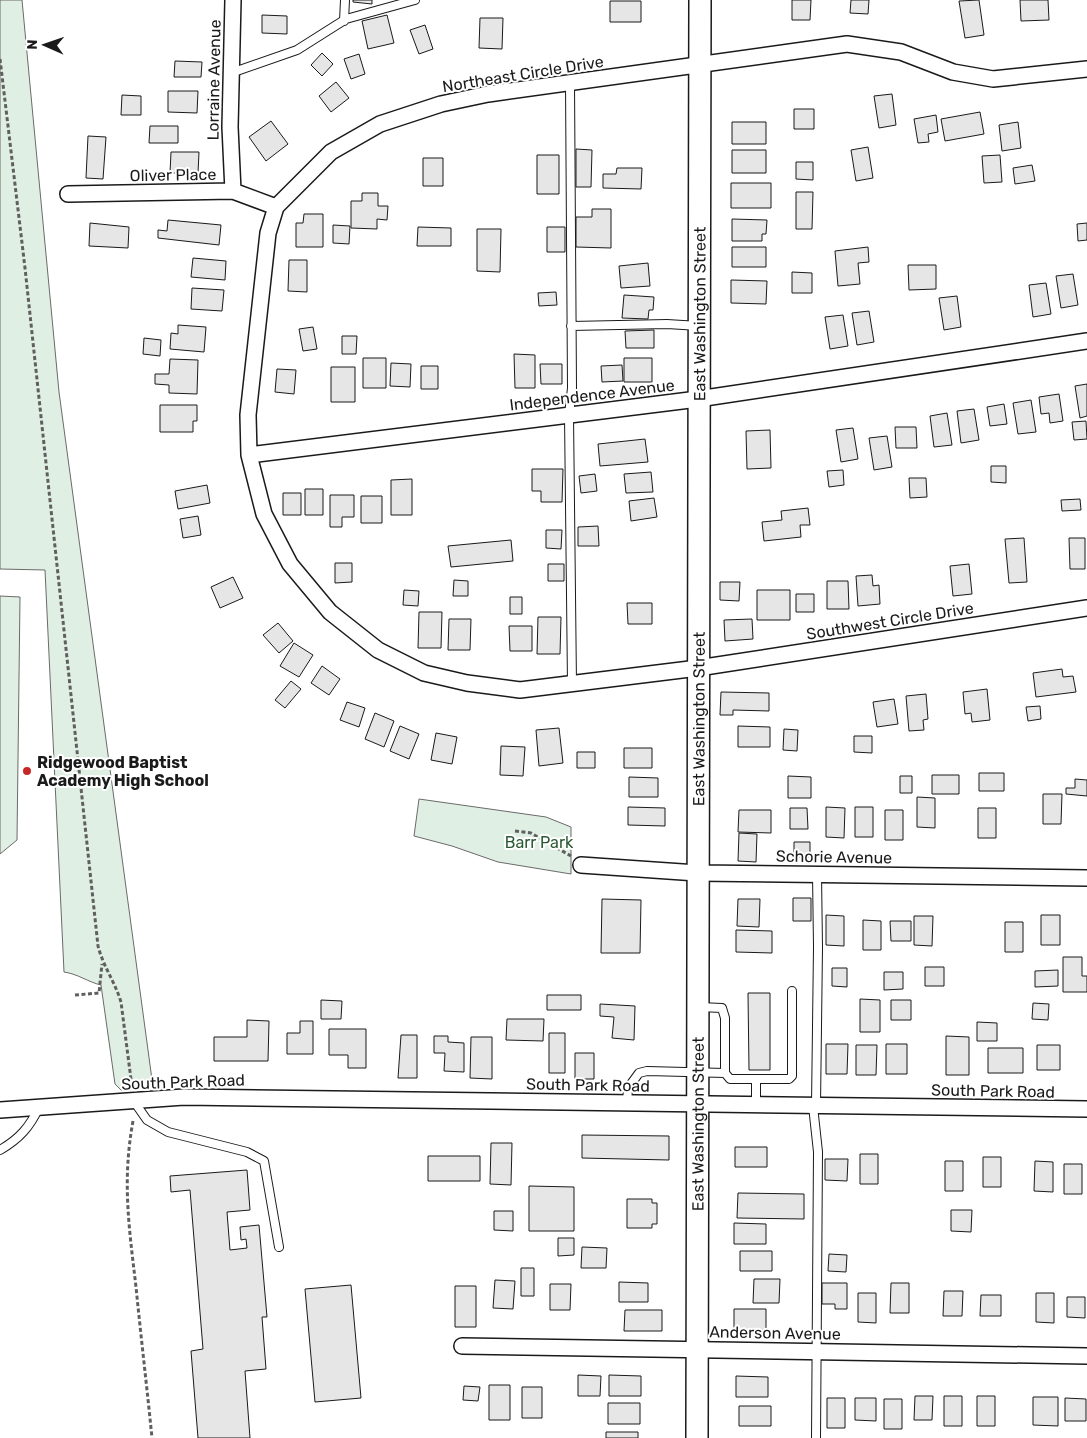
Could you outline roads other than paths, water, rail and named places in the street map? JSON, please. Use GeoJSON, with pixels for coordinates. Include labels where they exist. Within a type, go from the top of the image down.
{"type":"FeatureCollection","features":[{"type":"Feature","properties":{"kind":"street","name":"Lorraine Avenue"},"geometry":{"type":"LineString","coordinates":[[233,0],[230,127],[233,191]]}},
{"type":"Feature","properties":{"kind":"street","name":"East Washington Street"},"geometry":{"type":"LineString","coordinates":[[697,1438],[696,1073],[700,0]]}},
{"type":"Feature","properties":{"kind":"street","name":"Northeast Circle Drive"},"geometry":{"type":"LineString","coordinates":[[572,684],[520,690],[468,683],[424,673],[378,650],[330,612],[290,564],[264,514],[250,455],[248,415],[268,233],[276,207],[331,152],[380,124],[441,104],[488,94],[700,66],[847,44],[901,52],[953,72],[992,79],[1087,70]]}},
{"type":"Feature","properties":{"kind":"street","name":"Oliver Place"},"geometry":{"type":"LineString","coordinates":[[68,194],[233,191],[276,207]]}},
{"type":"Feature","properties":{"kind":"street","name":"Independence Avenue"},"geometry":{"type":"LineString","coordinates":[[250,455],[698,399],[1087,341]]}},
{"type":"Feature","properties":{"kind":"street","name":"Southwest Circle Drive"},"geometry":{"type":"LineString","coordinates":[[572,684],[698,668],[1087,608]]}},
{"type":"Feature","properties":{"kind":"street","name":"Schorie Avenue"},"geometry":{"type":"LineString","coordinates":[[581,866],[697,873],[1087,878]]}},
{"type":"Feature","properties":{"kind":"street","name":"South Park Road"},"geometry":{"type":"LineString","coordinates":[[0,1110],[184,1097],[1087,1109]]}},
{"type":"Feature","properties":{"kind":"street","name":"Anderson Avenue"},"geometry":{"type":"LineString","coordinates":[[462,1346],[1087,1356]]}},
{"type":"Feature","properties":{"kind":"lane"},"geometry":{"type":"LineString","coordinates":[[344,21],[345,0]]}},
{"type":"Feature","properties":{"kind":"lane"},"geometry":{"type":"LineString","coordinates":[[231,73],[297,50],[344,21],[359,15],[394,8],[415,0]]}},
{"type":"Feature","properties":{"kind":"lane"},"geometry":{"type":"LineString","coordinates":[[570,83],[572,388],[569,415],[572,684]]}},
{"type":"Feature","properties":{"kind":"lane"},"geometry":{"type":"LineString","coordinates":[[571,326],[667,324],[699,326]]}},
{"type":"Feature","properties":{"kind":"lane"},"geometry":{"type":"LineString","coordinates":[[816,1438],[818,1152],[815,1106],[818,947],[817,874]]}},
{"type":"Feature","properties":{"kind":"lane"},"geometry":{"type":"LineString","coordinates":[[697,1006],[722,1008],[725,1018],[725,1073],[730,1079],[789,1079],[792,1076],[792,991]]}},
{"type":"Feature","properties":{"kind":"lane"},"geometry":{"type":"LineString","coordinates":[[627,1103],[628,1088],[639,1073],[725,1073]]}},
{"type":"Feature","properties":{"kind":"lane"},"geometry":{"type":"LineString","coordinates":[[756,1079],[756,1105]]}},
{"type":"Feature","properties":{"kind":"lane"},"geometry":{"type":"LineString","coordinates":[[134,1100],[147,1120],[168,1132],[247,1152],[264,1162],[280,1247]]}},
{"type":"Feature","properties":{"kind":"lane"},"geometry":{"type":"LineString","coordinates":[[0,1150],[14,1142],[30,1126],[39,1107]]}},
{"type":"Feature","properties":{"kind":"place","name":"Ridgewood Baptist Academy High School"},"geometry":{"type":"Point","coordinates":[27,771]}},
{"type":"Feature","properties":{"kind":"park label","name":"Barr Park"},"geometry":{"type":"Point","coordinates":[539,842]}}]}
